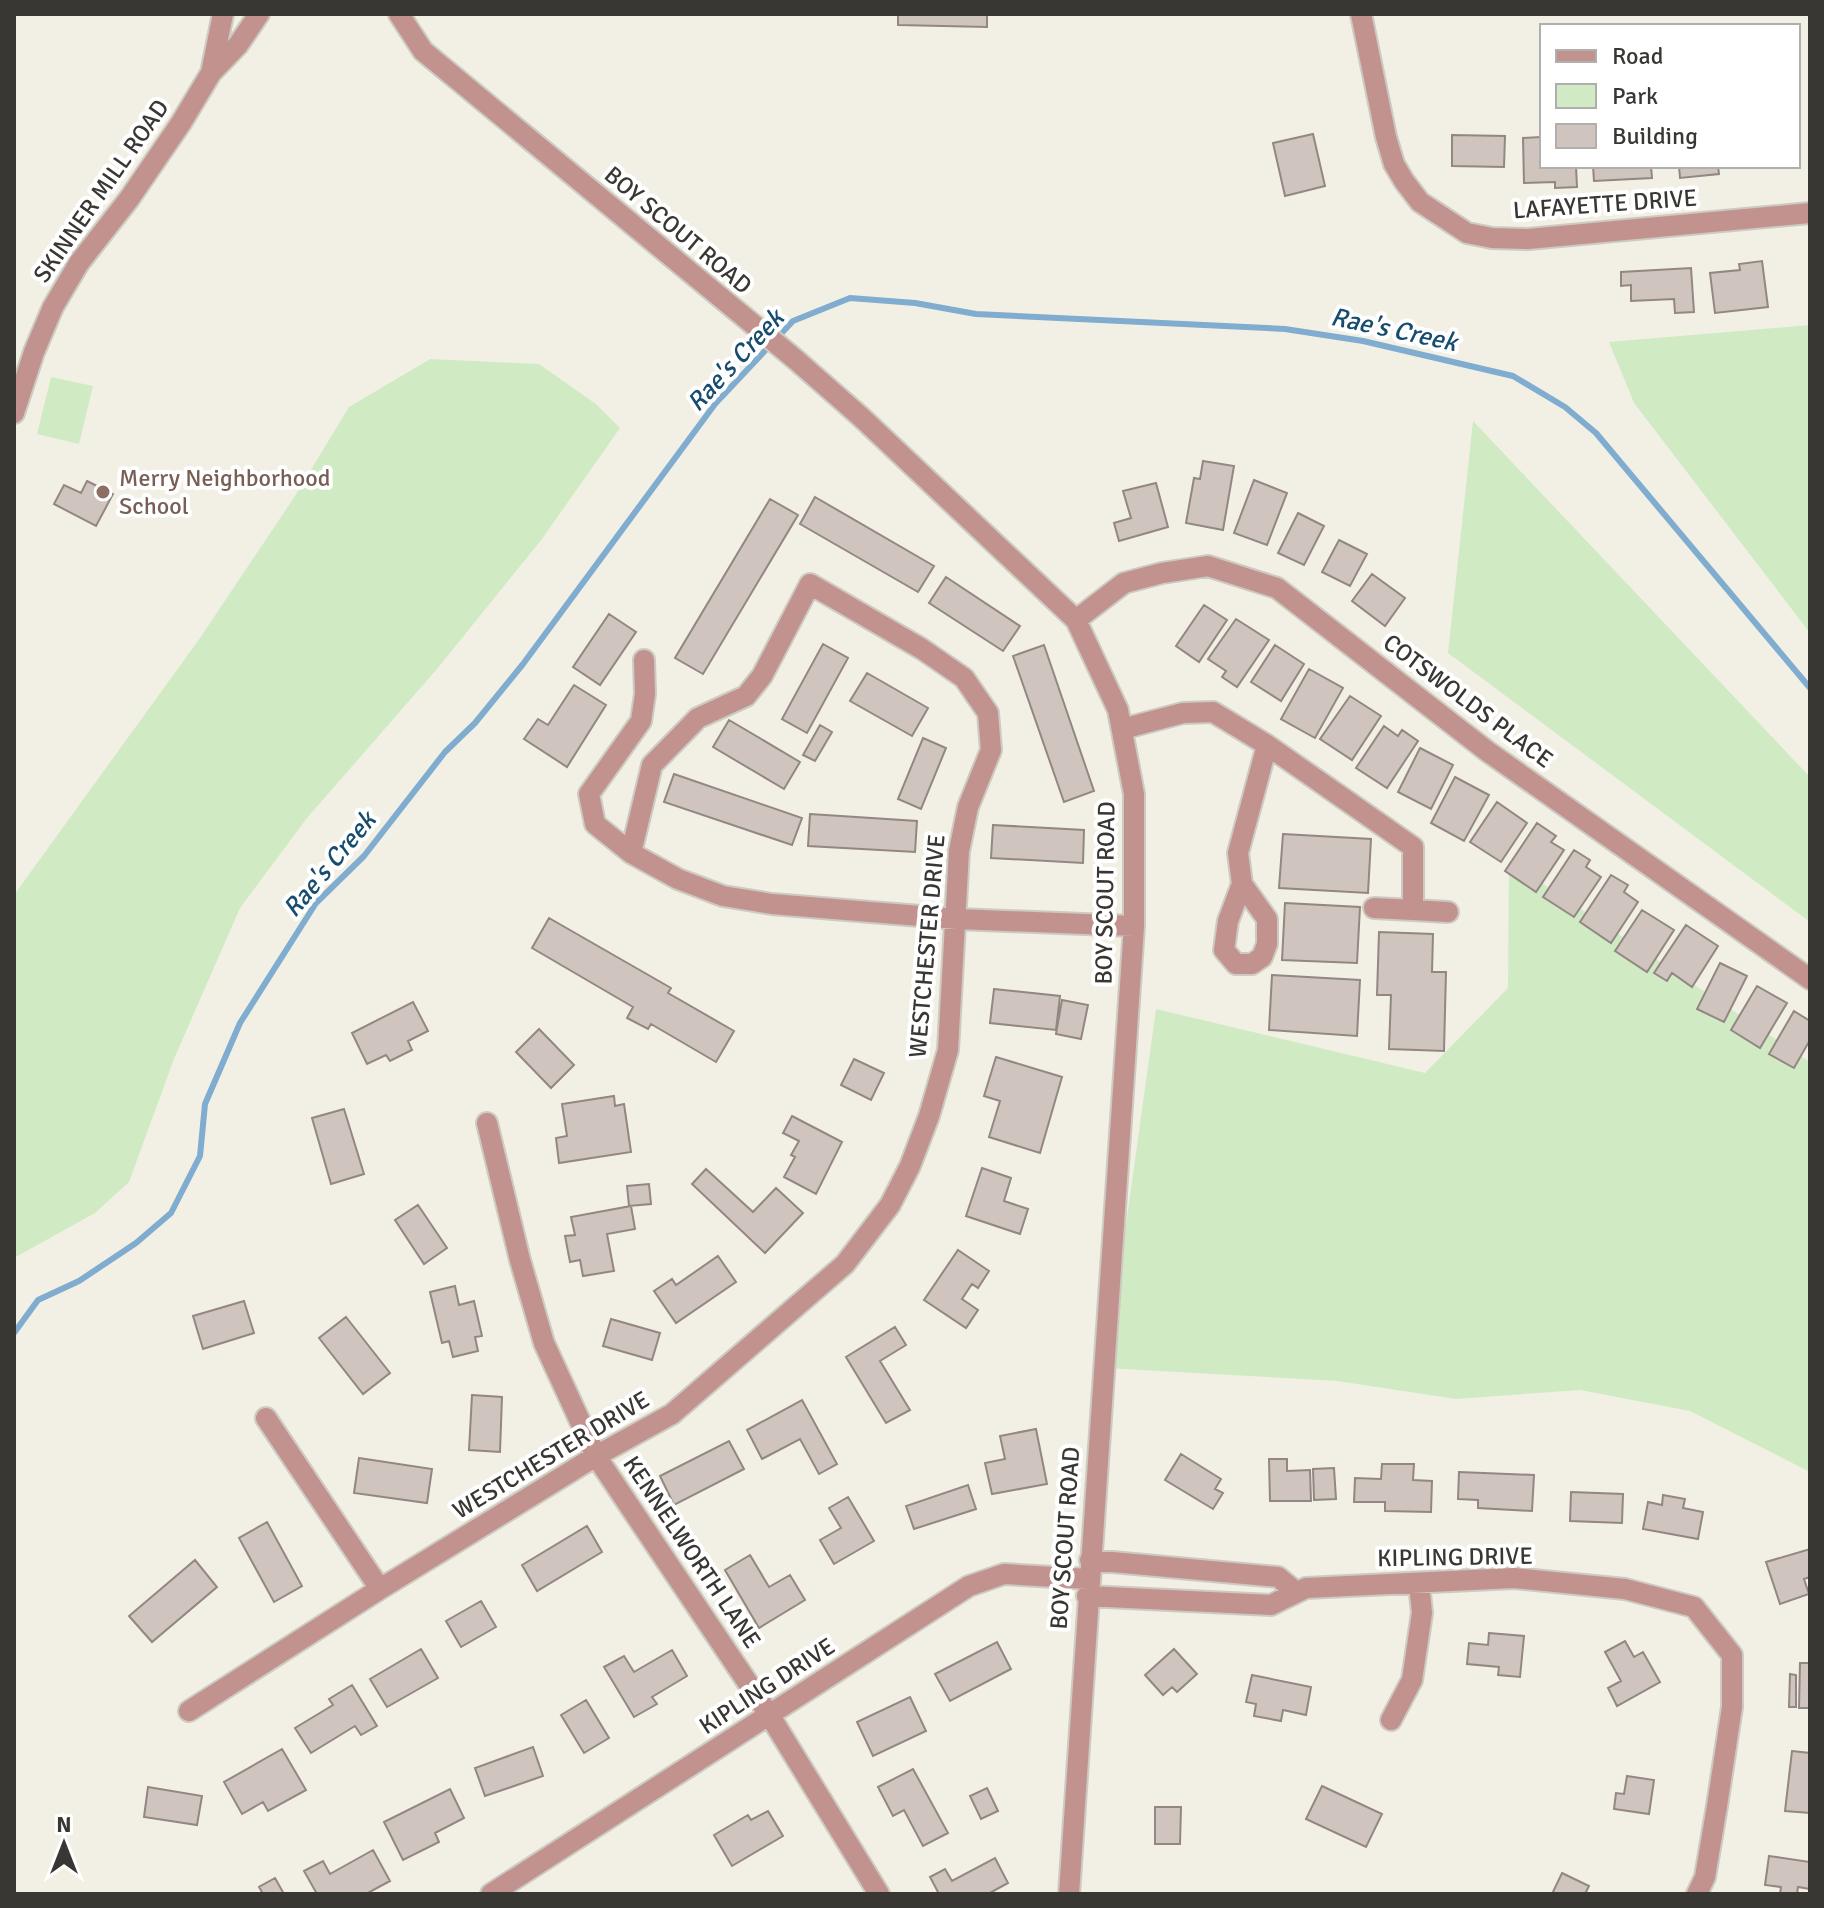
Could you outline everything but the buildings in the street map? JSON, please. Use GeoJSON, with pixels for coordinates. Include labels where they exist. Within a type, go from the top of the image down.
{"type":"FeatureCollection","features":[{"type":"Feature","properties":{"kind":"street"},"geometry":{"type":"LineString","coordinates":[[211,73],[223,14]]}},
{"type":"Feature","properties":{"kind":"street","name":"SKINNER MILL ROAD"},"geometry":{"type":"LineString","coordinates":[[14,413],[53,307],[79,263],[129,199],[211,73],[238,45],[259,14]]}},
{"type":"Feature","properties":{"kind":"street","name":"BOY SCOUT ROAD"},"geometry":{"type":"LineString","coordinates":[[399,14],[423,51],[795,359],[861,417],[1076,620],[1118,710],[1134,794],[1134,926],[1069,1894]]}},
{"type":"Feature","properties":{"kind":"street","name":"LAFAYETTE DRIVE"},"geometry":{"type":"LineString","coordinates":[[1361,14],[1394,164],[1420,202],[1467,233],[1492,238],[1528,239],[1810,213]]}},
{"type":"Feature","properties":{"kind":"street","name":"COTSWOLDS PLACE"},"geometry":{"type":"LineString","coordinates":[[1076,620],[1124,583],[1162,573],[1208,566],[1277,588],[1487,751],[1810,979]]}},
{"type":"Feature","properties":{"kind":"street","name":"WESTCHESTER DRIVE"},"geometry":{"type":"LineString","coordinates":[[189,1711],[596,1456],[672,1414],[845,1264],[890,1205],[910,1166],[929,1116],[948,1050],[959,851],[968,807],[991,750],[988,713],[964,678],[922,649],[810,584],[762,676],[746,696],[698,718],[652,765],[631,853]]}},
{"type":"Feature","properties":{"kind":"street"},"geometry":{"type":"LineString","coordinates":[[644,660],[645,694],[641,721],[589,794],[595,824],[631,853],[678,879],[723,896],[772,904],[957,919],[1134,926]]}},
{"type":"Feature","properties":{"kind":"street"},"geometry":{"type":"LineString","coordinates":[[1122,729],[1183,713],[1213,712],[1267,745],[1413,847],[1413,910]]}},
{"type":"Feature","properties":{"kind":"street"},"geometry":{"type":"LineString","coordinates":[[1242,884],[1238,853],[1267,745]]}},
{"type":"Feature","properties":{"kind":"street"},"geometry":{"type":"LineString","coordinates":[[1374,908],[1448,912]]}},
{"type":"Feature","properties":{"kind":"street","name":"KENNELWORTH LANE"},"geometry":{"type":"LineString","coordinates":[[487,1123],[520,1260],[544,1343],[596,1456],[770,1716],[879,1894]]}},
{"type":"Feature","properties":{"kind":"street"},"geometry":{"type":"LineString","coordinates":[[266,1418],[380,1589]]}},
{"type":"Feature","properties":{"kind":"street","name":"KIPLING DRIVE"},"geometry":{"type":"LineString","coordinates":[[491,1894],[969,1586],[1004,1574],[1088,1578],[1278,1577],[1296,1592]]}},
{"type":"Feature","properties":{"kind":"street","name":"KIPLING DRIVE"},"geometry":{"type":"LineString","coordinates":[[1088,1578],[1271,1605],[1306,1588],[1514,1578],[1625,1589],[1694,1607],[1732,1655],[1732,1707],[1726,1749],[1705,1877],[1697,1894]]}},
{"type":"Feature","properties":{"kind":"street"},"geometry":{"type":"LineString","coordinates":[[1391,1720],[1412,1680],[1422,1613],[1419,1584]]}},
{"type":"Feature","properties":{"kind":"green space"},"geometry":{"type":"Polygon","coordinates":[[[1810,325],[1810,633],[1634,403],[1609,342],[1810,325]]]}},
{"type":"Feature","properties":{"kind":"green space"},"geometry":{"type":"Polygon","coordinates":[[[430,359],[539,364],[596,404],[620,428],[542,539],[437,669],[307,818],[240,908],[174,1059],[129,1182],[95,1213],[14,1258],[14,895],[200,638],[295,496],[349,407],[430,359]]]}},
{"type":"Feature","properties":{"kind":"green space"},"geometry":{"type":"Polygon","coordinates":[[[51,377],[93,386],[79,444],[37,434],[51,377]]]}},
{"type":"Feature","properties":{"kind":"green space"},"geometry":{"type":"Polygon","coordinates":[[[1473,421],[1810,777],[1810,922],[1448,653],[1473,421]]]}},
{"type":"Feature","properties":{"kind":"green space"},"geometry":{"type":"Polygon","coordinates":[[[1509,861],[1810,1062],[1810,1472],[1690,1411],[1580,1390],[1456,1399],[1337,1381],[1106,1368],[1156,1009],[1425,1073],[1508,988],[1509,861]]]}},
{"type":"Feature","properties":{"kind":"waterway","name":"Rae's Creek"},"geometry":{"type":"LineString","coordinates":[[14,1333],[38,1300],[79,1281],[136,1243],[171,1213],[200,1156],[205,1104],[240,1023],[316,903],[364,856],[445,752],[475,723],[523,664],[715,404],[793,321],[850,298],[915,303],[976,314],[1285,329],[1363,341],[1513,376],[1565,407],[1596,433],[1810,688]]}},
{"type":"Feature","properties":{"kind":"place","name":"Merry Neighborhood School"},"geometry":{"type":"Point","coordinates":[103,492]}}]}
